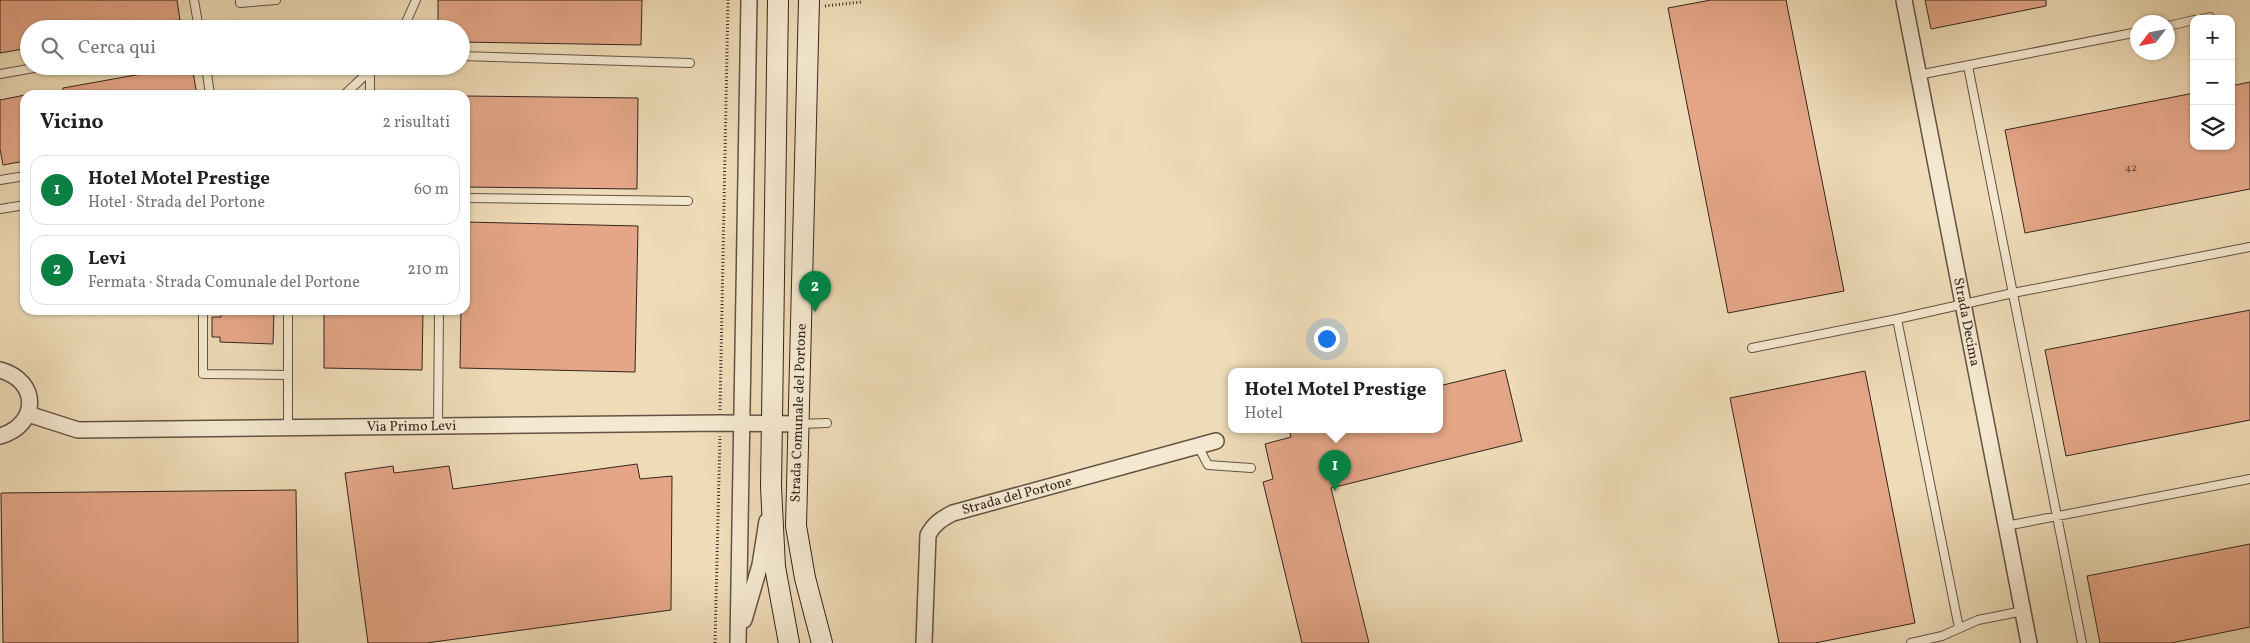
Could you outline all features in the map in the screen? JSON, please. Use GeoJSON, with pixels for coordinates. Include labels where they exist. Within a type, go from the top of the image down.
{"type":"FeatureCollection","features":[{"type":"Feature","properties":{"kind":"street","name":"Strada Comunale del Portone"},"geometry":{"type":"LineString","coordinates":[[738,643],[749,0]]}},
{"type":"Feature","properties":{"kind":"street","name":"Strada Comunale del Portone"},"geometry":{"type":"LineString","coordinates":[[778,0],[771,487],[775,567],[789,643]]}},
{"type":"Feature","properties":{"kind":"street","name":"Strada Comunale del Portone"},"geometry":{"type":"LineString","coordinates":[[809,0],[796,526],[805,578],[822,643]]}},
{"type":"Feature","properties":{"kind":"street","name":"Strada Decima"},"geometry":{"type":"LineString","coordinates":[[1904,0],[2029,643]]}},
{"type":"Feature","properties":{"kind":"street"},"geometry":{"type":"LineString","coordinates":[[0,370],[10,372],[23,383],[27,390],[30,404],[23,424],[12,433],[0,436]]}},
{"type":"Feature","properties":{"kind":"street","name":"Via Primo Levi"},"geometry":{"type":"LineString","coordinates":[[28,414],[78,430],[720,423],[799,424]]}},
{"type":"Feature","properties":{"kind":"street","name":"Strada del Portone"},"geometry":{"type":"LineString","coordinates":[[924,643],[928,535],[940,520],[952,513],[1216,441]]}},
{"type":"Feature","properties":{"kind":"street","name":"Strada Comunale del Portone"},"geometry":{"type":"LineString","coordinates":[[738,643],[760,565],[771,487]]}},
{"type":"Feature","properties":{"kind":"lane"},"geometry":{"type":"LineString","coordinates":[[194,0],[197,20]]}},
{"type":"Feature","properties":{"kind":"lane"},"geometry":{"type":"LineString","coordinates":[[240,0],[240,3],[276,0]]}},
{"type":"Feature","properties":{"kind":"lane"},"geometry":{"type":"LineString","coordinates":[[407,20],[416,0]]}},
{"type":"Feature","properties":{"kind":"lane"},"geometry":{"type":"LineString","coordinates":[[2175,24],[2190,21]]}},
{"type":"Feature","properties":{"kind":"lane"},"geometry":{"type":"LineString","coordinates":[[1918,75],[2130,34]]}},
{"type":"Feature","properties":{"kind":"lane"},"geometry":{"type":"LineString","coordinates":[[470,56],[690,63]]}},
{"type":"Feature","properties":{"kind":"lane"},"geometry":{"type":"LineString","coordinates":[[1968,66],[2082,643]]}},
{"type":"Feature","properties":{"kind":"lane"},"geometry":{"type":"LineString","coordinates":[[0,74],[20,70]]}},
{"type":"Feature","properties":{"kind":"lane"},"geometry":{"type":"LineString","coordinates":[[207,75],[209,90]]}},
{"type":"Feature","properties":{"kind":"lane"},"geometry":{"type":"LineString","coordinates":[[349,90],[366,75]]}},
{"type":"Feature","properties":{"kind":"lane"},"geometry":{"type":"LineString","coordinates":[[370,90],[372,75]]}},
{"type":"Feature","properties":{"kind":"lane"},"geometry":{"type":"LineString","coordinates":[[0,180],[20,177]]}},
{"type":"Feature","properties":{"kind":"lane"},"geometry":{"type":"LineString","coordinates":[[470,198],[688,201]]}},
{"type":"Feature","properties":{"kind":"lane"},"geometry":{"type":"LineString","coordinates":[[0,210],[20,206]]}},
{"type":"Feature","properties":{"kind":"lane"},"geometry":{"type":"LineString","coordinates":[[1752,348],[2013,293],[2250,247]]}},
{"type":"Feature","properties":{"kind":"lane"},"geometry":{"type":"LineString","coordinates":[[203,315],[203,374],[288,376]]}},
{"type":"Feature","properties":{"kind":"lane"},"geometry":{"type":"LineString","coordinates":[[288,315],[288,428]]}},
{"type":"Feature","properties":{"kind":"lane"},"geometry":{"type":"LineString","coordinates":[[438,315],[438,426]]}},
{"type":"Feature","properties":{"kind":"lane"},"geometry":{"type":"LineString","coordinates":[[1896,319],[1959,628]]}},
{"type":"Feature","properties":{"kind":"lane"},"geometry":{"type":"LineString","coordinates":[[799,424],[827,423]]}},
{"type":"Feature","properties":{"kind":"lane"},"geometry":{"type":"LineString","coordinates":[[1198,446],[1208,466],[1250,468]]}},
{"type":"Feature","properties":{"kind":"lane"},"geometry":{"type":"LineString","coordinates":[[2006,526],[2250,480]]}},
{"type":"Feature","properties":{"kind":"lane"},"geometry":{"type":"LineString","coordinates":[[1911,643],[1942,636],[1978,620],[2023,611]]}},
{"type":"Feature","properties":{"kind":"path"},"geometry":{"type":"LineString","coordinates":[[715,643],[728,0]]}},
{"type":"Feature","properties":{"kind":"path"},"geometry":{"type":"LineString","coordinates":[[835,6],[860,2]]}},
{"type":"Feature","properties":{"kind":"building"},"geometry":{"type":"Polygon","coordinates":[[[0,0],[177,0],[180,20],[20,20],[20,50],[0,53],[0,0]]]}},
{"type":"Feature","properties":{"kind":"building"},"geometry":{"type":"Polygon","coordinates":[[[438,0],[642,0],[641,45],[470,42],[470,20],[438,20],[438,0]]]}},
{"type":"Feature","properties":{"kind":"building"},"geometry":{"type":"Polygon","coordinates":[[[1711,0],[1786,0],[1844,291],[1728,313],[1668,8],[1711,0]]]}},
{"type":"Feature","properties":{"kind":"building"},"geometry":{"type":"Polygon","coordinates":[[[1925,0],[2046,0],[2046,6],[1931,29],[1925,0]]]}},
{"type":"Feature","properties":{"kind":"building"},"geometry":{"type":"Polygon","coordinates":[[[136,75],[194,75],[196,90],[63,90],[63,88],[136,75]]]}},
{"type":"Feature","properties":{"kind":"building"},"geometry":{"type":"Polygon","coordinates":[[[2250,82],[2250,189],[2025,233],[2005,130],[2190,94],[2190,150],[2235,150],[2235,85],[2250,82]]]}},
{"type":"Feature","properties":{"kind":"building"},"geometry":{"type":"Polygon","coordinates":[[[20,96],[20,162],[3,165],[0,149],[0,100],[20,96]]]}},
{"type":"Feature","properties":{"kind":"building"},"geometry":{"type":"Polygon","coordinates":[[[470,96],[638,98],[637,189],[470,187],[470,96]]]}},
{"type":"Feature","properties":{"kind":"building"},"geometry":{"type":"Polygon","coordinates":[[[470,222],[638,226],[635,372],[460,368],[461,315],[470,315],[470,222]]]}},
{"type":"Feature","properties":{"kind":"building"},"geometry":{"type":"Polygon","coordinates":[[[2250,310],[2250,420],[2066,456],[2045,350],[2250,310]]]}},
{"type":"Feature","properties":{"kind":"building"},"geometry":{"type":"Polygon","coordinates":[[[221,315],[274,315],[273,344],[220,342],[220,337],[212,337],[212,317],[221,317],[221,315]]]}},
{"type":"Feature","properties":{"kind":"building"},"geometry":{"type":"Polygon","coordinates":[[[324,315],[423,315],[422,370],[324,368],[324,315]]]}},
{"type":"Feature","properties":{"kind":"building"},"geometry":{"type":"Polygon","coordinates":[[[1505,370],[1522,441],[1331,488],[1369,643],[1302,643],[1263,482],[1273,479],[1265,444],[1291,437],[1290,433],[1443,433],[1443,385],[1505,370]]]}},
{"type":"Feature","properties":{"kind":"building"},"geometry":{"type":"Polygon","coordinates":[[[1865,371],[1915,623],[1815,643],[1779,643],[1730,398],[1865,371]]]}},
{"type":"Feature","properties":{"kind":"building"},"geometry":{"type":"Polygon","coordinates":[[[637,464],[640,479],[672,476],[671,610],[426,643],[368,643],[345,473],[393,466],[394,473],[449,466],[453,489],[637,464]]]}},
{"type":"Feature","properties":{"kind":"building"},"geometry":{"type":"Polygon","coordinates":[[[296,490],[298,643],[3,643],[1,493],[296,490]]]}},
{"type":"Feature","properties":{"kind":"building"},"geometry":{"type":"Polygon","coordinates":[[[2250,544],[2250,627],[2171,643],[2100,643],[2087,576],[2250,544]]]}},
{"type":"Feature","properties":{"kind":"place","name":"Levi"},"geometry":{"type":"Point","coordinates":[815,312]}},
{"type":"Feature","properties":{"kind":"place","name":"Hotel Motel Prestige"},"geometry":{"type":"Point","coordinates":[1335,491]}}]}
